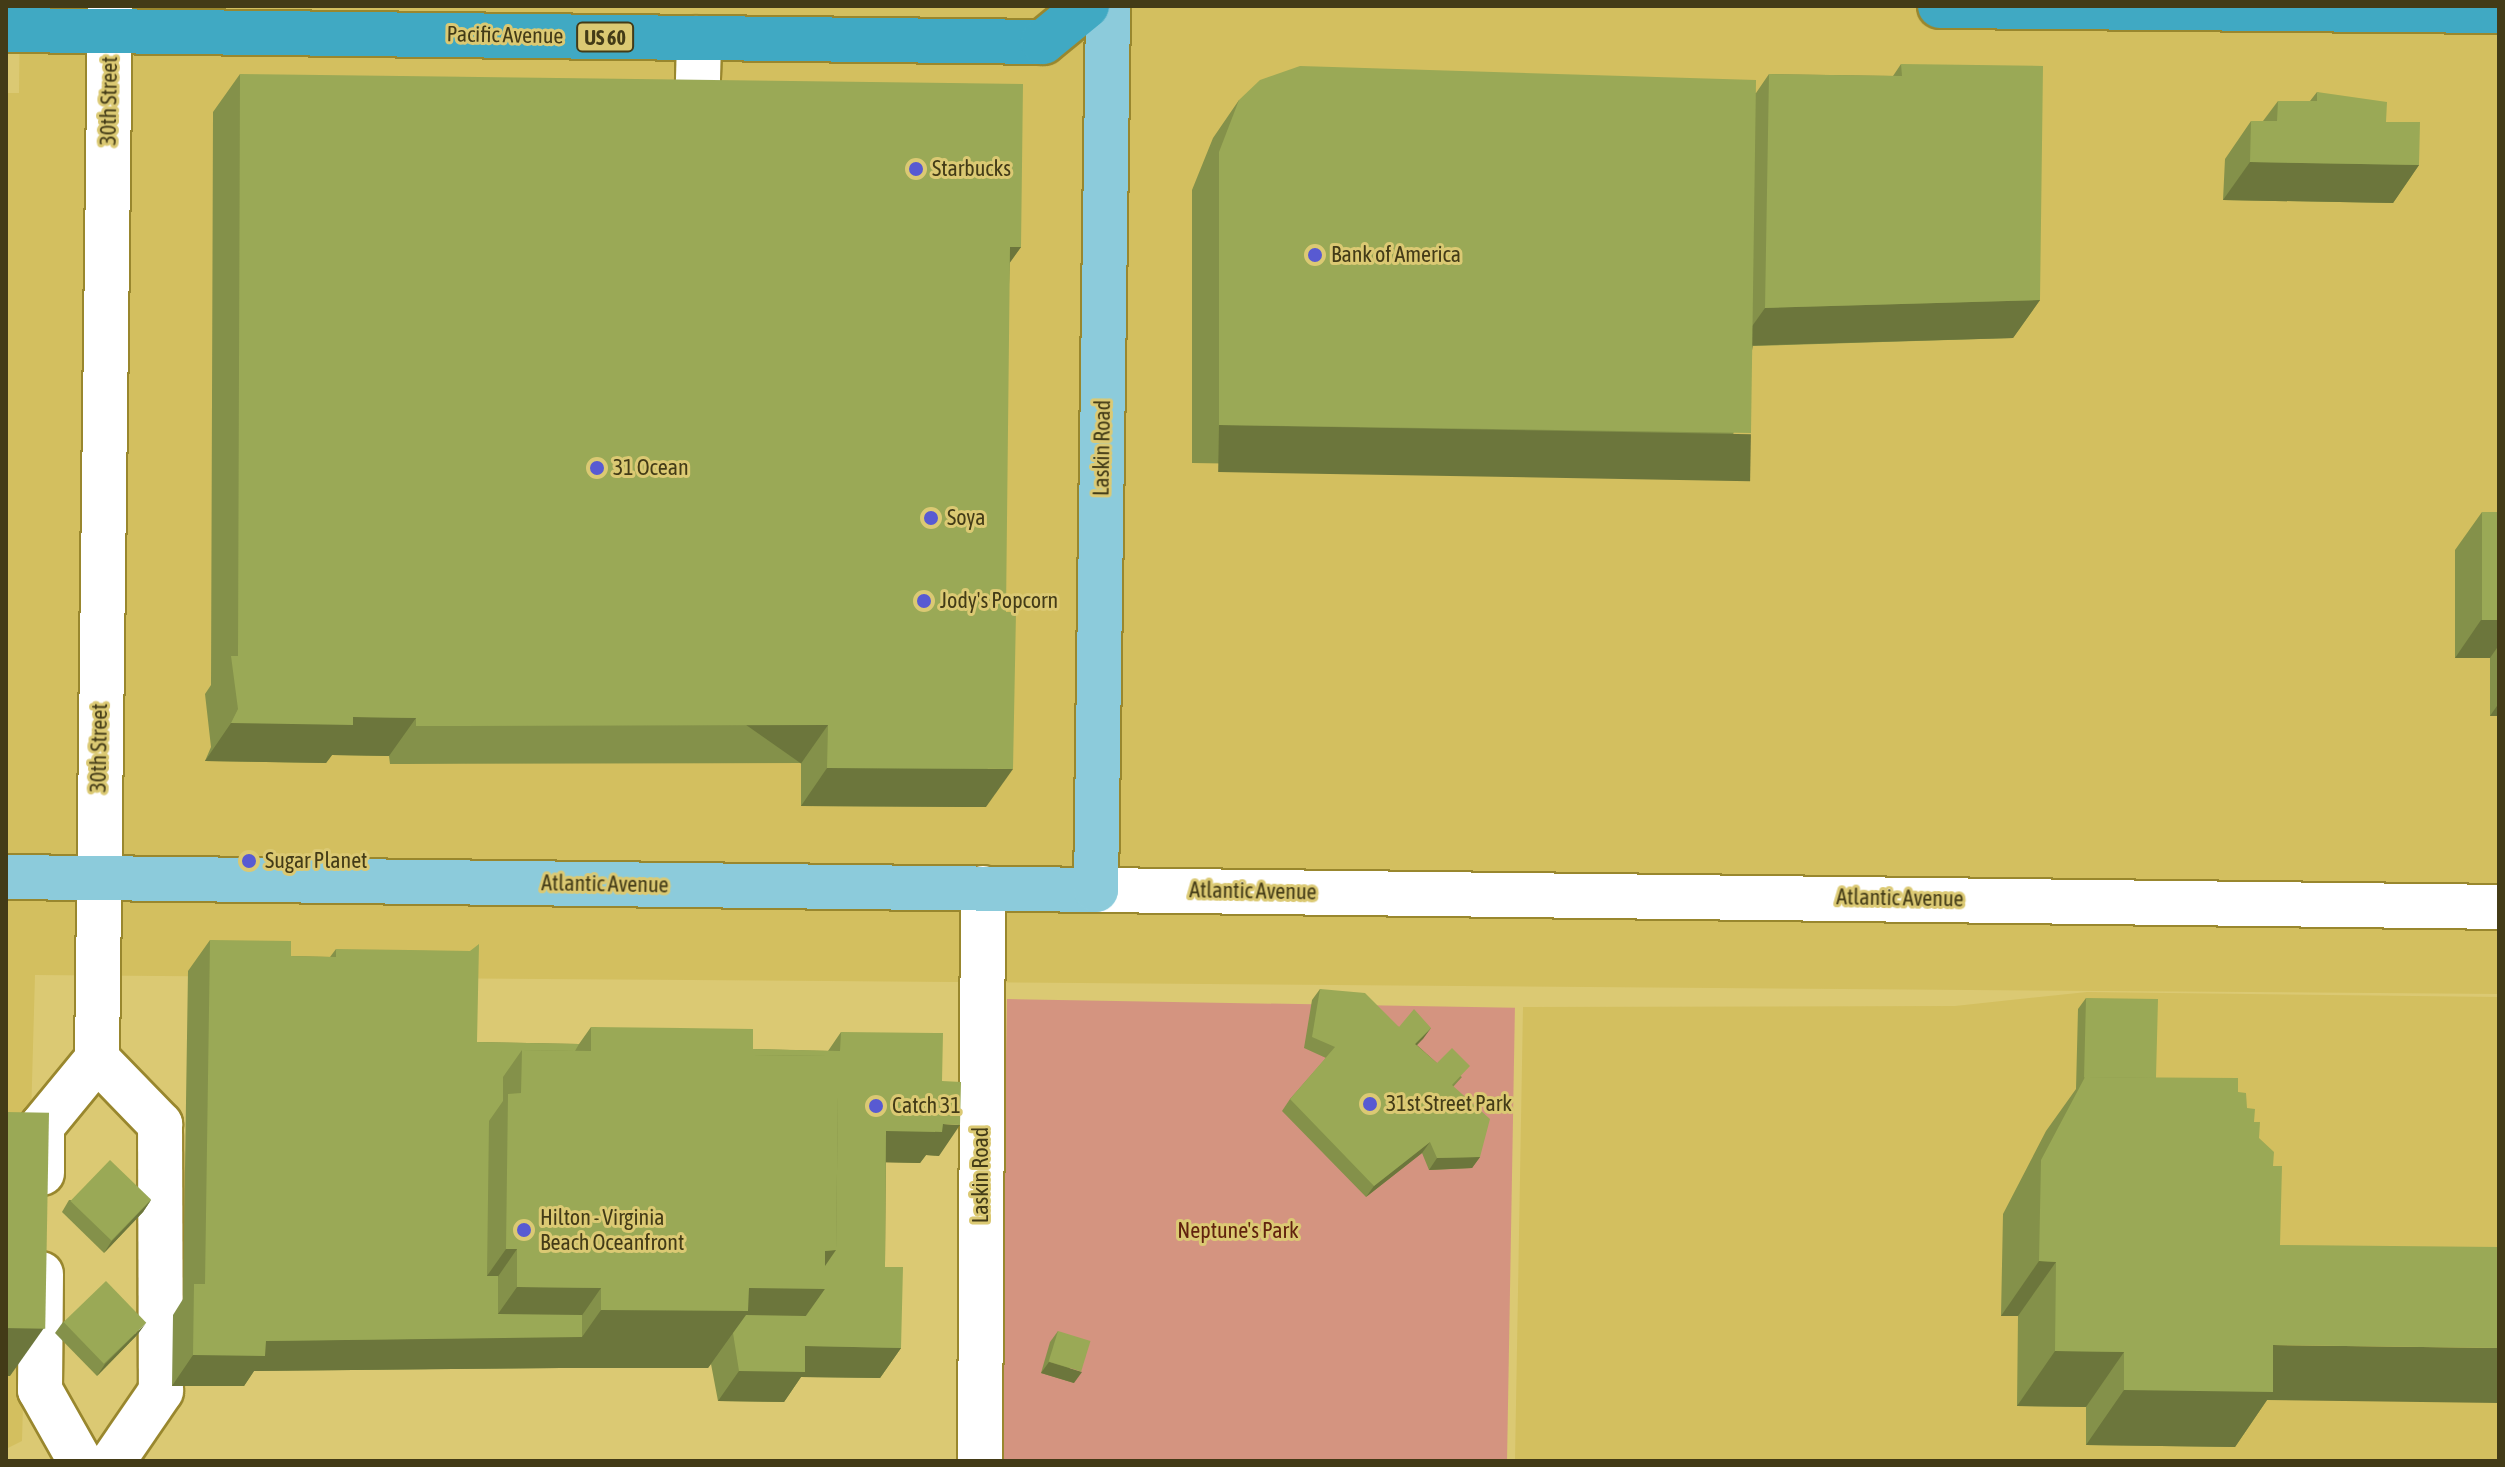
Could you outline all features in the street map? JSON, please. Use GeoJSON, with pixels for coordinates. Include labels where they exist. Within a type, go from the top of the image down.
{"type":"FeatureCollection","features":[{"type":"Feature","properties":{"kind":"highway","name":"Pacific Avenue"},"geometry":{"type":"LineString","coordinates":[[6,30],[110,18],[699,38],[1043,42],[1087,6]]}},
{"type":"Feature","properties":{"kind":"highway"},"geometry":{"type":"LineString","coordinates":[[1940,6],[2499,11]]}},
{"type":"Feature","properties":{"kind":"main road","name":"Laskin Road"},"geometry":{"type":"LineString","coordinates":[[1096,890],[1108,6]]}},
{"type":"Feature","properties":{"kind":"main road","name":"Atlantic Avenue"},"geometry":{"type":"LineString","coordinates":[[6,877],[1096,890]]}},
{"type":"Feature","properties":{"kind":"street","name":"30th Street"},"geometry":{"type":"LineString","coordinates":[[97,1059],[110,18]]}},
{"type":"Feature","properties":{"kind":"street"},"geometry":{"type":"LineString","coordinates":[[697,117],[699,38]]}},
{"type":"Feature","properties":{"kind":"street","name":"Laskin Road"},"geometry":{"type":"LineString","coordinates":[[980,1461],[983,888]]}},
{"type":"Feature","properties":{"kind":"street","name":"Atlantic Avenue"},"geometry":{"type":"LineString","coordinates":[[1096,890],[2499,907]]}},
{"type":"Feature","properties":{"kind":"street"},"geometry":{"type":"LineString","coordinates":[[80,1461],[40,1390],[42,1126],[97,1059],[160,1124],[161,1391],[113,1461]]}},
{"type":"Feature","properties":{"kind":"shaded area"},"geometry":{"type":"Polygon","coordinates":[[[20,6],[2499,6],[2499,994],[35,975],[22,1441],[6,1449],[6,93],[19,93],[20,6]]]}},
{"type":"Feature","properties":{"kind":"shaded area"},"geometry":{"type":"Polygon","coordinates":[[[2087,992],[2499,997],[2499,1461],[1515,1461],[1523,1007],[1955,1006],[2087,992]]]}},
{"type":"Feature","properties":{"kind":"green space","name":"Neptune's Park"},"geometry":{"type":"Polygon","coordinates":[[[1007,999],[1515,1008],[1507,1461],[999,1461],[1007,999]]]}},
{"type":"Feature","properties":{"kind":"building"},"geometry":{"type":"Polygon","coordinates":[[[1901,64],[2043,66],[2040,300],[1765,308],[1769,74],[1902,76],[1901,64]]]}},
{"type":"Feature","properties":{"kind":"building"},"geometry":{"type":"Polygon","coordinates":[[[1300,66],[1756,80],[1751,433],[1219,425],[1219,152],[1239,100],[1260,80],[1300,66]]]}},
{"type":"Feature","properties":{"kind":"building","name":"31 Ocean"},"geometry":{"type":"Polygon","coordinates":[[[240,74],[1023,84],[1021,247],[1010,247],[1006,612],[1016,612],[1013,769],[827,768],[828,725],[416,726],[416,718],[353,717],[353,725],[231,723],[238,709],[231,656],[238,656],[240,74]]]}},
{"type":"Feature","properties":{"kind":"building"},"geometry":{"type":"Polygon","coordinates":[[[2317,92],[2387,102],[2386,122],[2420,122],[2419,165],[2250,162],[2251,121],[2277,121],[2278,101],[2317,101],[2317,92]]]}},
{"type":"Feature","properties":{"kind":"building"},"geometry":{"type":"Polygon","coordinates":[[[2482,512],[2499,512],[2499,620],[2482,620],[2482,512]]]}},
{"type":"Feature","properties":{"kind":"building"},"geometry":{"type":"Polygon","coordinates":[[[210,940],[291,941],[291,956],[336,957],[336,949],[470,951],[479,944],[477,1042],[579,1044],[575,1051],[522,1050],[503,1077],[503,1101],[489,1121],[487,1276],[498,1276],[498,1314],[582,1315],[582,1337],[266,1341],[265,1356],[193,1355],[194,1284],[205,1284],[210,940]]]}},
{"type":"Feature","properties":{"kind":"building","name":"31st Street Park"},"geometry":{"type":"Polygon","coordinates":[[[1320,989],[1365,993],[1399,1027],[1414,1009],[1431,1028],[1415,1044],[1437,1063],[1452,1048],[1470,1066],[1452,1085],[1490,1119],[1480,1157],[1437,1158],[1430,1142],[1374,1186],[1290,1099],[1335,1047],[1312,1037],[1320,989]]]}},
{"type":"Feature","properties":{"kind":"building"},"geometry":{"type":"Polygon","coordinates":[[[2086,998],[2158,999],[2156,1078],[2084,1078],[2086,998]]]}},
{"type":"Feature","properties":{"kind":"building"},"geometry":{"type":"Polygon","coordinates":[[[591,1027],[753,1029],[753,1055],[827,1056],[827,1096],[838,1096],[836,1250],[825,1251],[825,1289],[749,1288],[748,1311],[601,1310],[601,1288],[517,1287],[517,1249],[506,1249],[508,1094],[521,1093],[522,1050],[591,1051],[591,1027]]]}},
{"type":"Feature","properties":{"kind":"building"},"geometry":{"type":"Polygon","coordinates":[[[841,1032],[943,1033],[942,1081],[961,1082],[960,1125],[943,1124],[942,1132],[886,1131],[885,1267],[903,1267],[901,1348],[805,1346],[805,1372],[739,1371],[733,1333],[746,1315],[806,1316],[825,1289],[825,1266],[836,1250],[838,1096],[827,1096],[827,1056],[753,1055],[753,1049],[840,1051],[841,1032]]]}},
{"type":"Feature","properties":{"kind":"building"},"geometry":{"type":"Polygon","coordinates":[[[2085,1077],[2238,1078],[2238,1092],[2246,1093],[2247,1108],[2255,1109],[2254,1122],[2260,1122],[2259,1138],[2274,1152],[2273,1166],[2282,1166],[2280,1245],[2499,1247],[2499,1348],[2273,1345],[2273,1392],[2124,1390],[2124,1352],[2055,1351],[2056,1262],[2039,1261],[2041,1160],[2085,1077]]]}},
{"type":"Feature","properties":{"kind":"building"},"geometry":{"type":"Polygon","coordinates":[[[6,1112],[49,1113],[45,1329],[6,1328],[6,1112]]]}},
{"type":"Feature","properties":{"kind":"building"},"geometry":{"type":"Polygon","coordinates":[[[110,1160],[151,1200],[111,1241],[70,1201],[110,1160]]]}},
{"type":"Feature","properties":{"kind":"building"},"geometry":{"type":"Polygon","coordinates":[[[106,1281],[146,1323],[104,1364],[64,1322],[106,1281]]]}},
{"type":"Feature","properties":{"kind":"building"},"geometry":{"type":"Polygon","coordinates":[[[1058,1331],[1091,1341],[1081,1372],[1049,1362],[1058,1331]]]}},
{"type":"Feature","properties":{"kind":"place","name":"Starbucks"},"geometry":{"type":"Point","coordinates":[916,169]}},
{"type":"Feature","properties":{"kind":"place","name":"Bank of America"},"geometry":{"type":"Point","coordinates":[1315,255]}},
{"type":"Feature","properties":{"kind":"place","name":"31 Ocean"},"geometry":{"type":"Point","coordinates":[597,468]}},
{"type":"Feature","properties":{"kind":"place","name":"Soya"},"geometry":{"type":"Point","coordinates":[931,518]}},
{"type":"Feature","properties":{"kind":"place","name":"Jody's Popcorn"},"geometry":{"type":"Point","coordinates":[924,601]}},
{"type":"Feature","properties":{"kind":"place","name":"Sugar Planet"},"geometry":{"type":"Point","coordinates":[249,861]}},
{"type":"Feature","properties":{"kind":"place","name":"31st Street Park"},"geometry":{"type":"Point","coordinates":[1370,1104]}},
{"type":"Feature","properties":{"kind":"place","name":"Catch 31"},"geometry":{"type":"Point","coordinates":[876,1106]}},
{"type":"Feature","properties":{"kind":"place","name":"Hilton - Virginia Beach Oceanfront"},"geometry":{"type":"Point","coordinates":[524,1230]}}]}
